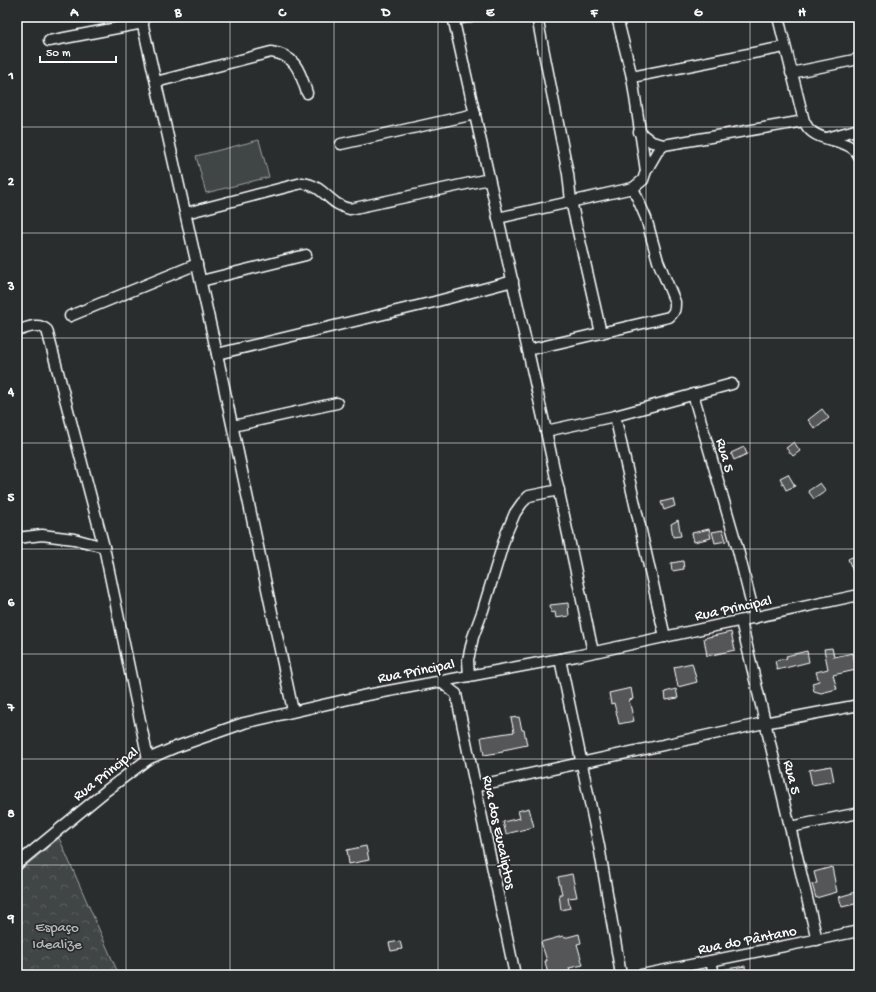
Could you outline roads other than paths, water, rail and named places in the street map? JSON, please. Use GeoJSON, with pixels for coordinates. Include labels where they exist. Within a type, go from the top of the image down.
{"type":"FeatureCollection","features":[{"type":"Feature","properties":{"kind":"street"},"geometry":{"type":"LineString","coordinates":[[469,17],[453,18],[546,431],[593,652]]}},
{"type":"Feature","properties":{"kind":"street"},"geometry":{"type":"LineString","coordinates":[[537,17],[568,174],[571,201],[601,334]]}},
{"type":"Feature","properties":{"kind":"street"},"geometry":{"type":"LineString","coordinates":[[617,17],[632,77],[646,171]]}},
{"type":"Feature","properties":{"kind":"street"},"geometry":{"type":"LineString","coordinates":[[778,17],[784,47],[804,121],[809,129],[816,134],[851,148],[859,156]]}},
{"type":"Feature","properties":{"kind":"street"},"geometry":{"type":"LineString","coordinates":[[49,41],[142,20],[233,426],[293,711]]}},
{"type":"Feature","properties":{"kind":"street"},"geometry":{"type":"LineString","coordinates":[[632,77],[784,47]]}},
{"type":"Feature","properties":{"kind":"street"},"geometry":{"type":"LineString","coordinates":[[156,82],[271,52],[280,53],[290,58],[300,69],[307,93]]}},
{"type":"Feature","properties":{"kind":"street"},"geometry":{"type":"LineString","coordinates":[[791,73],[859,59]]}},
{"type":"Feature","properties":{"kind":"street"},"geometry":{"type":"LineString","coordinates":[[341,144],[475,114]]}},
{"type":"Feature","properties":{"kind":"street"},"geometry":{"type":"LineString","coordinates":[[639,132],[652,142],[664,145],[804,121]]}},
{"type":"Feature","properties":{"kind":"street"},"geometry":{"type":"LineString","coordinates":[[827,138],[859,129]]}},
{"type":"Feature","properties":{"kind":"street"},"geometry":{"type":"LineString","coordinates":[[498,218],[633,188],[644,180],[646,171],[657,152],[664,145]]}},
{"type":"Feature","properties":{"kind":"street"},"geometry":{"type":"LineString","coordinates":[[186,213],[302,183],[311,184],[317,187],[342,207],[350,209],[489,179]]}},
{"type":"Feature","properties":{"kind":"street"},"geometry":{"type":"LineString","coordinates":[[528,350],[601,334],[669,317],[673,314],[675,302],[658,261],[646,218],[633,188]]}},
{"type":"Feature","properties":{"kind":"street"},"geometry":{"type":"LineString","coordinates":[[201,281],[306,255]]}},
{"type":"Feature","properties":{"kind":"street"},"geometry":{"type":"LineString","coordinates":[[70,316],[197,264]]}},
{"type":"Feature","properties":{"kind":"street"},"geometry":{"type":"LineString","coordinates":[[217,354],[512,281]]}},
{"type":"Feature","properties":{"kind":"street"},"geometry":{"type":"LineString","coordinates":[[17,331],[37,325],[43,326],[47,330],[104,547],[148,759]]}},
{"type":"Feature","properties":{"kind":"street"},"geometry":{"type":"LineString","coordinates":[[546,431],[615,416],[732,384]]}},
{"type":"Feature","properties":{"kind":"street","name":"Rua 5"},"geometry":{"type":"LineString","coordinates":[[693,394],[738,550],[755,618]]}},
{"type":"Feature","properties":{"kind":"street"},"geometry":{"type":"LineString","coordinates":[[233,426],[337,404]]}},
{"type":"Feature","properties":{"kind":"street"},"geometry":{"type":"LineString","coordinates":[[615,416],[665,637]]}},
{"type":"Feature","properties":{"kind":"street"},"geometry":{"type":"LineString","coordinates":[[440,680],[456,694],[466,676],[473,637],[483,610],[506,534],[515,513],[529,496],[559,490]]}},
{"type":"Feature","properties":{"kind":"street"},"geometry":{"type":"LineString","coordinates":[[17,538],[42,535],[104,547]]}},
{"type":"Feature","properties":{"kind":"street","name":"Rua Principal"},"geometry":{"type":"LineString","coordinates":[[17,864],[107,790],[148,759],[170,749],[244,723],[293,711],[440,680],[560,659],[859,595]]}},
{"type":"Feature","properties":{"kind":"street","name":"Rua 5"},"geometry":{"type":"LineString","coordinates":[[741,621],[764,723],[817,940]]}},
{"type":"Feature","properties":{"kind":"street"},"geometry":{"type":"LineString","coordinates":[[560,659],[599,846],[621,975]]}},
{"type":"Feature","properties":{"kind":"street","name":"Rua dos Eucaliptos"},"geometry":{"type":"LineString","coordinates":[[456,694],[516,975]]}},
{"type":"Feature","properties":{"kind":"street"},"geometry":{"type":"LineString","coordinates":[[475,786],[764,723],[859,705]]}},
{"type":"Feature","properties":{"kind":"street"},"geometry":{"type":"LineString","coordinates":[[790,827],[859,813]]}},
{"type":"Feature","properties":{"kind":"street","name":"Rua do Pântano"},"geometry":{"type":"LineString","coordinates":[[640,975],[859,931]]}},
{"type":"Feature","properties":{"kind":"street"},"geometry":{"type":"LineString","coordinates":[[712,961],[714,975]]}},
{"type":"Feature","properties":{"kind":"park label","name":"Espaço Idealize"},"geometry":{"type":"Point","coordinates":[57,934]}}]}
